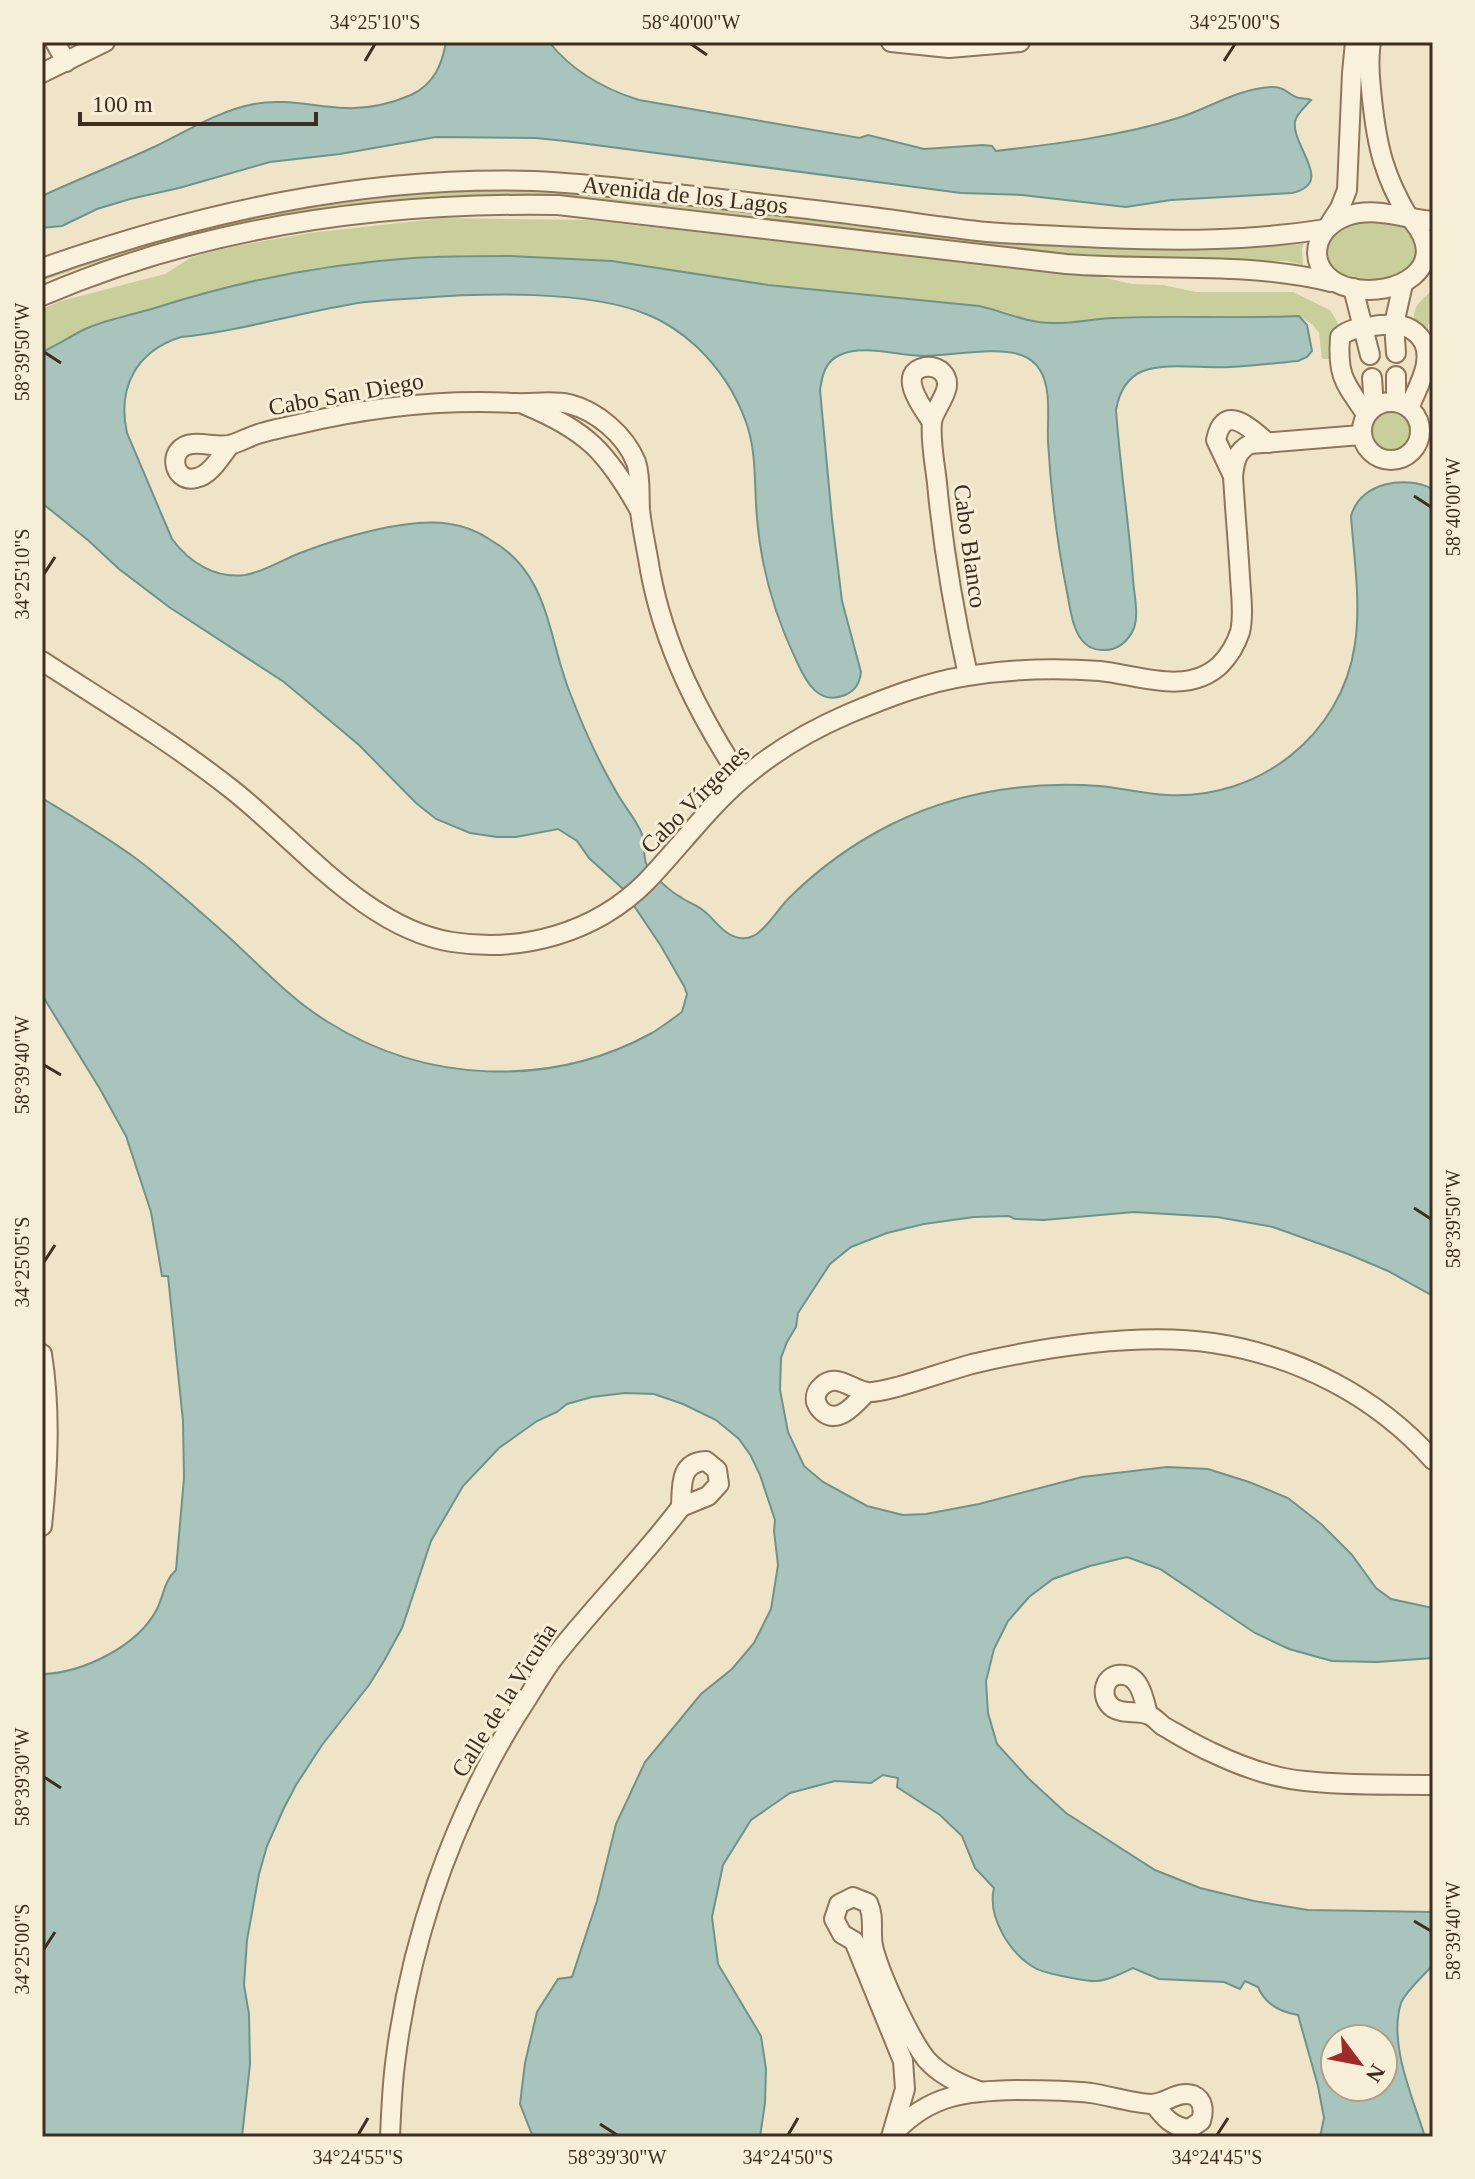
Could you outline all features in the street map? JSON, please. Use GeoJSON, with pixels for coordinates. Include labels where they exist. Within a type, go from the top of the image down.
{"type":"FeatureCollection","features":[{"type":"Feature","properties":{"kind":"street"},"geometry":{"type":"LineString","coordinates":[[55,42],[66,62]]}},
{"type":"Feature","properties":{"kind":"street"},"geometry":{"type":"LineString","coordinates":[[42,73],[105,42]]}},
{"type":"Feature","properties":{"kind":"street"},"geometry":{"type":"LineString","coordinates":[[895,42],[949,48],[1020,42]]}},
{"type":"Feature","properties":{"kind":"street"},"geometry":{"type":"LineString","coordinates":[[1355,42],[1347,190],[1340,208],[1327,227],[1317,252],[1318,262],[1331,282],[1353,288],[1386,288],[1403,284],[1426,267],[1426,256],[1421,230],[1394,192],[1377,141],[1370,77],[1371,42]]}},
{"type":"Feature","properties":{"kind":"street","name":"Avenida de los Lagos"},"geometry":{"type":"LineString","coordinates":[[42,268],[143,234],[229,212],[387,186],[466,181],[594,185],[1019,234],[1236,240],[1327,227]]}},
{"type":"Feature","properties":{"kind":"street","name":"Avenida de los Lagos"},"geometry":{"type":"LineString","coordinates":[[42,296],[220,238],[305,221],[422,207],[519,204],[558,205],[1066,264],[1294,273],[1331,282]]}},
{"type":"Feature","properties":{"kind":"street"},"geometry":{"type":"LineString","coordinates":[[1327,227],[1359,213],[1376,212],[1433,221]]}},
{"type":"Feature","properties":{"kind":"street"},"geometry":{"type":"LineString","coordinates":[[1396,353],[1394,324],[1403,284]]}},
{"type":"Feature","properties":{"kind":"street"},"geometry":{"type":"LineString","coordinates":[[1353,288],[1370,355]]}},
{"type":"Feature","properties":{"kind":"street"},"geometry":{"type":"LineString","coordinates":[[1370,410],[1344,380],[1338,359],[1340,337],[1347,330],[1405,325],[1425,343],[1427,360],[1423,377],[1403,405]]}},
{"type":"Feature","properties":{"kind":"street"},"geometry":{"type":"LineString","coordinates":[[1396,376],[1403,405]]}},
{"type":"Feature","properties":{"kind":"street"},"geometry":{"type":"LineString","coordinates":[[1370,410],[1381,403],[1403,405],[1416,416],[1427,433],[1405,457],[1386,461],[1369,452],[1361,428],[1370,410],[1372,378]]}},
{"type":"Feature","properties":{"kind":"street","name":"Cabo San Diego"},"geometry":{"type":"LineString","coordinates":[[230,445],[256,435],[368,410],[433,402],[520,403],[553,417],[579,433],[601,452],[622,478],[640,511],[655,594],[671,645],[687,687],[713,737],[741,779]]}},
{"type":"Feature","properties":{"kind":"street"},"geometry":{"type":"LineString","coordinates":[[1233,476],[1216,440],[1220,427],[1231,420],[1239,420],[1268,443]]}},
{"type":"Feature","properties":{"kind":"street","name":"Cabo Blanco"},"geometry":{"type":"LineString","coordinates":[[932,422],[943,541],[968,675]]}},
{"type":"Feature","properties":{"kind":"street"},"geometry":{"type":"LineString","coordinates":[[1233,476],[1236,456],[1250,444],[1361,435]]}},
{"type":"Feature","properties":{"kind":"street","name":"Cabo Vírgenes"},"geometry":{"type":"LineString","coordinates":[[42,661],[229,787],[357,899],[394,923],[418,934],[451,942],[510,944],[563,933],[597,920],[620,905],[643,885],[741,779],[807,734],[845,715],[932,684],[968,675],[1099,671],[1184,682],[1212,671],[1235,646],[1241,628],[1233,476]]}},
{"type":"Feature","properties":{"kind":"street"},"geometry":{"type":"LineString","coordinates":[[867,1392],[1047,1349],[1133,1341],[1210,1343],[1285,1360],[1320,1374],[1390,1419],[1433,1460]]}},
{"type":"Feature","properties":{"kind":"street"},"geometry":{"type":"LineString","coordinates":[[42,1354],[48,1420],[42,1526]]}},
{"type":"Feature","properties":{"kind":"street","name":"Calle de la Vicuña"},"geometry":{"type":"LineString","coordinates":[[390,2137],[395,2065],[407,1993],[426,1917],[470,1799],[493,1755],[550,1663],[681,1507]]}},
{"type":"Feature","properties":{"kind":"street"},"geometry":{"type":"LineString","coordinates":[[1148,1714],[1212,1753],[1272,1774],[1303,1781],[1433,1785]]}},
{"type":"Feature","properties":{"kind":"street"},"geometry":{"type":"LineString","coordinates":[[871,1933],[861,1942],[842,1934],[834,1919],[839,1904],[853,1897],[868,1903],[873,1920],[871,1933],[874,1948],[910,2032],[928,2061],[952,2080],[979,2091]]}},
{"type":"Feature","properties":{"kind":"street"},"geometry":{"type":"LineString","coordinates":[[854,1941],[900,2049],[905,2074],[903,2098],[892,2136]]}},
{"type":"Feature","properties":{"kind":"street"},"geometry":{"type":"LineString","coordinates":[[905,2074],[914,2065],[928,2061]]}},
{"type":"Feature","properties":{"kind":"street"},"geometry":{"type":"LineString","coordinates":[[892,2136],[905,2121],[931,2104],[960,2093],[1054,2089],[1154,2104]]}},
{"type":"Feature","properties":{"kind":"green space"},"geometry":{"type":"Polygon","coordinates":[[[465,189],[593,194],[1193,247],[1304,243],[1303,265],[1286,261],[1191,261],[1058,255],[529,199],[132,255],[42,281],[42,276],[72,264],[235,218],[310,204],[465,189]]]}},
{"type":"Feature","properties":{"kind":"green space"},"geometry":{"type":"Polygon","coordinates":[[[444,218],[587,220],[1102,277],[1196,292],[1293,292],[1330,310],[1338,323],[1334,359],[1322,359],[1319,333],[1299,316],[1112,318],[1051,323],[979,306],[768,285],[612,261],[510,256],[414,258],[300,272],[194,295],[116,318],[84,330],[42,352],[42,309],[61,301],[165,274],[192,257],[309,233],[444,218]]]}},
{"type":"Feature","properties":{"kind":"green space"},"geometry":{"type":"Polygon","coordinates":[[[1370,220],[1402,225],[1415,235],[1418,254],[1415,262],[1400,274],[1369,281],[1351,280],[1328,269],[1324,249],[1328,238],[1344,227],[1370,220]]]}},
{"type":"Feature","properties":{"kind":"green space"},"geometry":{"type":"Polygon","coordinates":[[[1433,290],[1433,321],[1428,325],[1429,338],[1414,326],[1414,314],[1418,305],[1433,290]]]}},
{"type":"Feature","properties":{"kind":"green space"},"geometry":{"type":"Polygon","coordinates":[[[1390,410],[1405,416],[1411,431],[1405,446],[1390,452],[1375,446],[1369,431],[1375,416],[1390,410]]]}},
{"type":"Feature","properties":{"kind":"water"},"geometry":{"type":"Polygon","coordinates":[[[446,42],[549,42],[568,62],[590,78],[639,100],[860,138],[868,135],[924,149],[983,145],[992,146],[996,151],[1088,139],[1190,114],[1247,91],[1276,87],[1296,97],[1311,100],[1295,121],[1311,173],[1310,181],[1305,188],[1292,193],[1171,200],[1126,207],[1022,195],[961,193],[536,138],[436,137],[340,154],[270,162],[97,209],[62,226],[42,228],[42,196],[228,111],[277,102],[362,108],[411,95],[426,85],[436,73],[446,42]]]}},
{"type":"Feature","properties":{"kind":"water"},"geometry":{"type":"Polygon","coordinates":[[[437,257],[612,261],[768,285],[979,306],[1042,322],[1136,317],[1299,316],[1307,325],[1312,351],[1298,361],[1230,367],[1153,368],[1137,374],[1124,387],[1116,410],[1136,617],[1129,637],[1121,645],[1107,650],[1085,644],[1072,617],[1053,499],[1048,395],[1044,378],[1036,365],[1024,356],[999,351],[924,356],[859,351],[849,352],[831,361],[825,370],[820,390],[832,519],[842,601],[861,672],[854,689],[836,698],[821,695],[809,684],[776,610],[759,537],[752,445],[737,401],[720,373],[697,347],[653,317],[595,301],[534,295],[378,301],[181,337],[165,343],[142,362],[133,373],[125,401],[127,433],[172,539],[186,555],[204,567],[223,574],[245,575],[334,541],[414,523],[450,524],[465,528],[484,536],[509,553],[524,569],[544,607],[575,706],[603,769],[641,831],[648,867],[672,892],[701,909],[725,932],[738,937],[747,938],[758,933],[788,899],[850,848],[892,824],[942,804],[993,791],[1045,785],[1099,786],[1167,795],[1201,794],[1263,774],[1290,756],[1314,734],[1333,707],[1347,677],[1357,628],[1351,516],[1356,505],[1364,495],[1385,484],[1410,483],[1433,489],[1433,1296],[1388,1271],[1348,1254],[1273,1227],[1217,1217],[1134,1212],[1044,1220],[1009,1216],[974,1217],[887,1233],[851,1247],[830,1264],[798,1313],[796,1327],[781,1358],[780,1390],[788,1432],[804,1466],[823,1482],[867,1506],[903,1515],[926,1514],[979,1504],[1082,1477],[1167,1467],[1208,1469],[1288,1498],[1321,1524],[1352,1555],[1376,1588],[1391,1599],[1433,1608],[1433,1658],[1332,1661],[1289,1649],[1255,1633],[1160,1569],[1127,1557],[1053,1579],[1029,1597],[1008,1621],[994,1649],[986,1681],[988,1713],[997,1744],[1066,1813],[1155,1870],[1200,1888],[1308,1910],[1433,1912],[1433,1965],[1403,1999],[1398,2023],[1319,2023],[1319,2091],[1298,2015],[1274,2006],[1258,1987],[1245,1981],[1240,1989],[1224,1982],[1159,1979],[1133,1968],[1107,1979],[1091,1981],[1053,1974],[1026,1962],[1002,1934],[994,1911],[994,1888],[975,1868],[962,1836],[940,1815],[897,1787],[898,1778],[883,1775],[871,1783],[835,1781],[790,1793],[751,1820],[723,1865],[712,1917],[718,1964],[761,2036],[766,2069],[760,2137],[533,2137],[520,2104],[525,2063],[537,2012],[558,1979],[572,1977],[597,1901],[616,1824],[645,1762],[701,1694],[732,1669],[754,1643],[771,1609],[778,1565],[775,1520],[760,1475],[739,1439],[716,1420],[683,1404],[654,1394],[625,1393],[567,1404],[537,1421],[499,1448],[463,1486],[431,1541],[402,1628],[384,1661],[322,1745],[284,1808],[267,1846],[259,1874],[247,1940],[244,1985],[249,2014],[250,2064],[242,2137],[42,2137],[42,1674],[75,1669],[108,1655],[137,1635],[148,1622],[176,1570],[184,1478],[183,1421],[168,1276],[162,1276],[151,1212],[126,1136],[42,995],[42,798],[146,866],[313,1012],[366,1042],[405,1057],[446,1067],[488,1071],[530,1070],[572,1063],[613,1051],[652,1033],[682,1012],[687,994],[661,946],[622,888],[589,858],[577,841],[558,829],[516,837],[497,837],[470,833],[436,819],[359,745],[284,682],[169,607],[42,503],[42,352],[102,322],[218,290],[282,275],[347,265],[437,257]]]}},
{"type":"Feature","properties":{"kind":"water"},"geometry":{"type":"Polygon","coordinates":[[[1399,2044],[1425,2137],[1320,2137],[1324,2118],[1321,2103],[1399,2103],[1399,2044]]]}}]}
